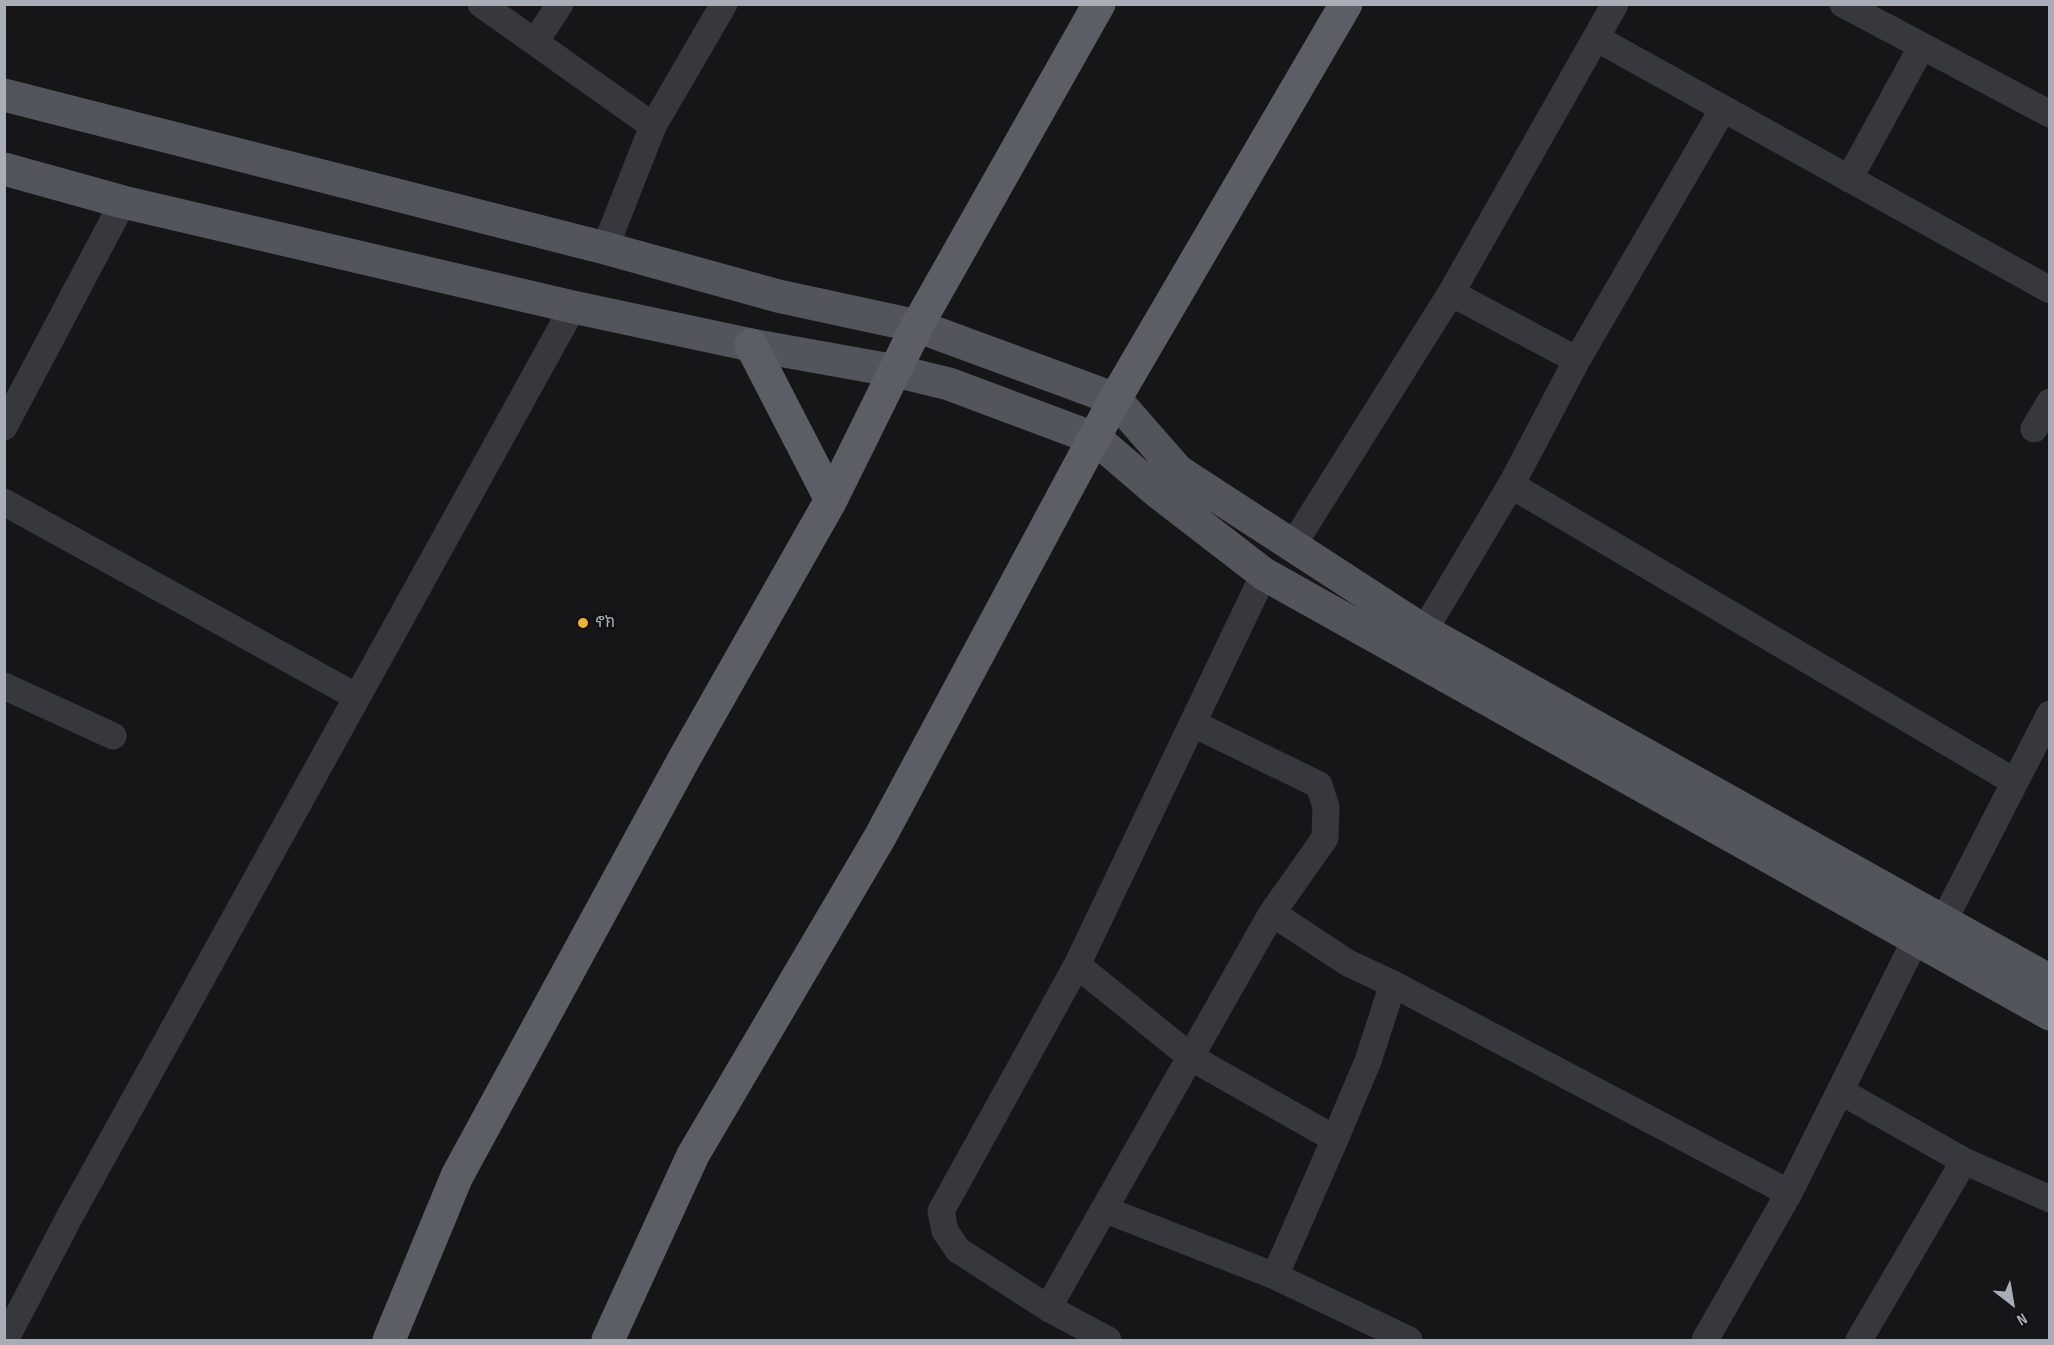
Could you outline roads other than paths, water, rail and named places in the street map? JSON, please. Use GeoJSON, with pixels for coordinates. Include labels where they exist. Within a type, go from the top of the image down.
{"type":"FeatureCollection","features":[{"type":"Feature","properties":{"kind":"highway"},"geometry":{"type":"LineString","coordinates":[[389,1341],[457,1176],[684,759],[831,500],[916,326],[1099,4]]}},
{"type":"Feature","properties":{"kind":"highway"},"geometry":{"type":"LineString","coordinates":[[608,1341],[693,1155],[880,837],[1096,439],[1115,399],[1346,4]]}},
{"type":"Feature","properties":{"kind":"highway"},"geometry":{"type":"LineString","coordinates":[[751,345],[831,500]]}},
{"type":"Feature","properties":{"kind":"main road"},"geometry":{"type":"LineString","coordinates":[[4,95],[605,248],[778,296],[916,326],[1115,399],[1178,471],[1424,630],[1929,930],[2049,1014]]}},
{"type":"Feature","properties":{"kind":"main road"},"geometry":{"type":"LineString","coordinates":[[4,169],[123,201],[573,307],[751,345],[896,371],[949,384],[1096,439],[1159,493],[1264,574],[1929,930],[2049,981]]}},
{"type":"Feature","properties":{"kind":"street"},"geometry":{"type":"LineString","coordinates":[[481,4],[653,126]]}},
{"type":"Feature","properties":{"kind":"street"},"geometry":{"type":"LineString","coordinates":[[536,41],[560,4]]}},
{"type":"Feature","properties":{"kind":"street"},"geometry":{"type":"LineString","coordinates":[[605,248],[653,126],[724,4]]}},
{"type":"Feature","properties":{"kind":"street"},"geometry":{"type":"LineString","coordinates":[[1293,545],[1451,292],[1615,4]]}},
{"type":"Feature","properties":{"kind":"street"},"geometry":{"type":"LineString","coordinates":[[1843,4],[2049,113]]}},
{"type":"Feature","properties":{"kind":"street"},"geometry":{"type":"LineString","coordinates":[[1596,38],[2049,290]]}},
{"type":"Feature","properties":{"kind":"street"},"geometry":{"type":"LineString","coordinates":[[1849,179],[1922,46]]}},
{"type":"Feature","properties":{"kind":"street"},"geometry":{"type":"LineString","coordinates":[[1424,630],[1510,485],[1577,360],[1723,108]]}},
{"type":"Feature","properties":{"kind":"street"},"geometry":{"type":"LineString","coordinates":[[4,427],[123,201]]}},
{"type":"Feature","properties":{"kind":"street"},"geometry":{"type":"LineString","coordinates":[[1451,292],[1577,360]]}},
{"type":"Feature","properties":{"kind":"street"},"geometry":{"type":"LineString","coordinates":[[5,1341],[70,1216],[573,307]]}},
{"type":"Feature","properties":{"kind":"street"},"geometry":{"type":"LineString","coordinates":[[2034,429],[2049,402]]}},
{"type":"Feature","properties":{"kind":"street"},"geometry":{"type":"LineString","coordinates":[[1510,485],[2015,782]]}},
{"type":"Feature","properties":{"kind":"street"},"geometry":{"type":"LineString","coordinates":[[4,502],[357,697]]}},
{"type":"Feature","properties":{"kind":"street"},"geometry":{"type":"LineString","coordinates":[[1108,1341],[1048,1308],[958,1250],[945,1232],[941,1211],[1077,965],[1264,574]]}},
{"type":"Feature","properties":{"kind":"street"},"geometry":{"type":"LineString","coordinates":[[4,686],[113,736]]}},
{"type":"Feature","properties":{"kind":"street"},"geometry":{"type":"LineString","coordinates":[[1705,1341],[1789,1193],[1840,1091],[1929,930],[2015,782],[2049,714]]}},
{"type":"Feature","properties":{"kind":"street"},"geometry":{"type":"LineString","coordinates":[[1048,1308],[1192,1058],[1272,912],[1325,838],[1326,807],[1319,785],[1194,724]]}},
{"type":"Feature","properties":{"kind":"street"},"geometry":{"type":"LineString","coordinates":[[1272,912],[1348,963],[1393,984],[1789,1193]]}},
{"type":"Feature","properties":{"kind":"street"},"geometry":{"type":"LineString","coordinates":[[1077,965],[1192,1058],[1335,1139]]}},
{"type":"Feature","properties":{"kind":"street"},"geometry":{"type":"LineString","coordinates":[[1275,1276],[1368,1061],[1393,984]]}},
{"type":"Feature","properties":{"kind":"street"},"geometry":{"type":"LineString","coordinates":[[1840,1091],[1964,1161],[2049,1199]]}},
{"type":"Feature","properties":{"kind":"street"},"geometry":{"type":"LineString","coordinates":[[1859,1341],[1964,1161]]}},
{"type":"Feature","properties":{"kind":"street"},"geometry":{"type":"LineString","coordinates":[[1106,1210],[1275,1276],[1409,1341]]}},
{"type":"Feature","properties":{"kind":"place","name":"ኖክ"},"geometry":{"type":"Point","coordinates":[583,623]}}]}
